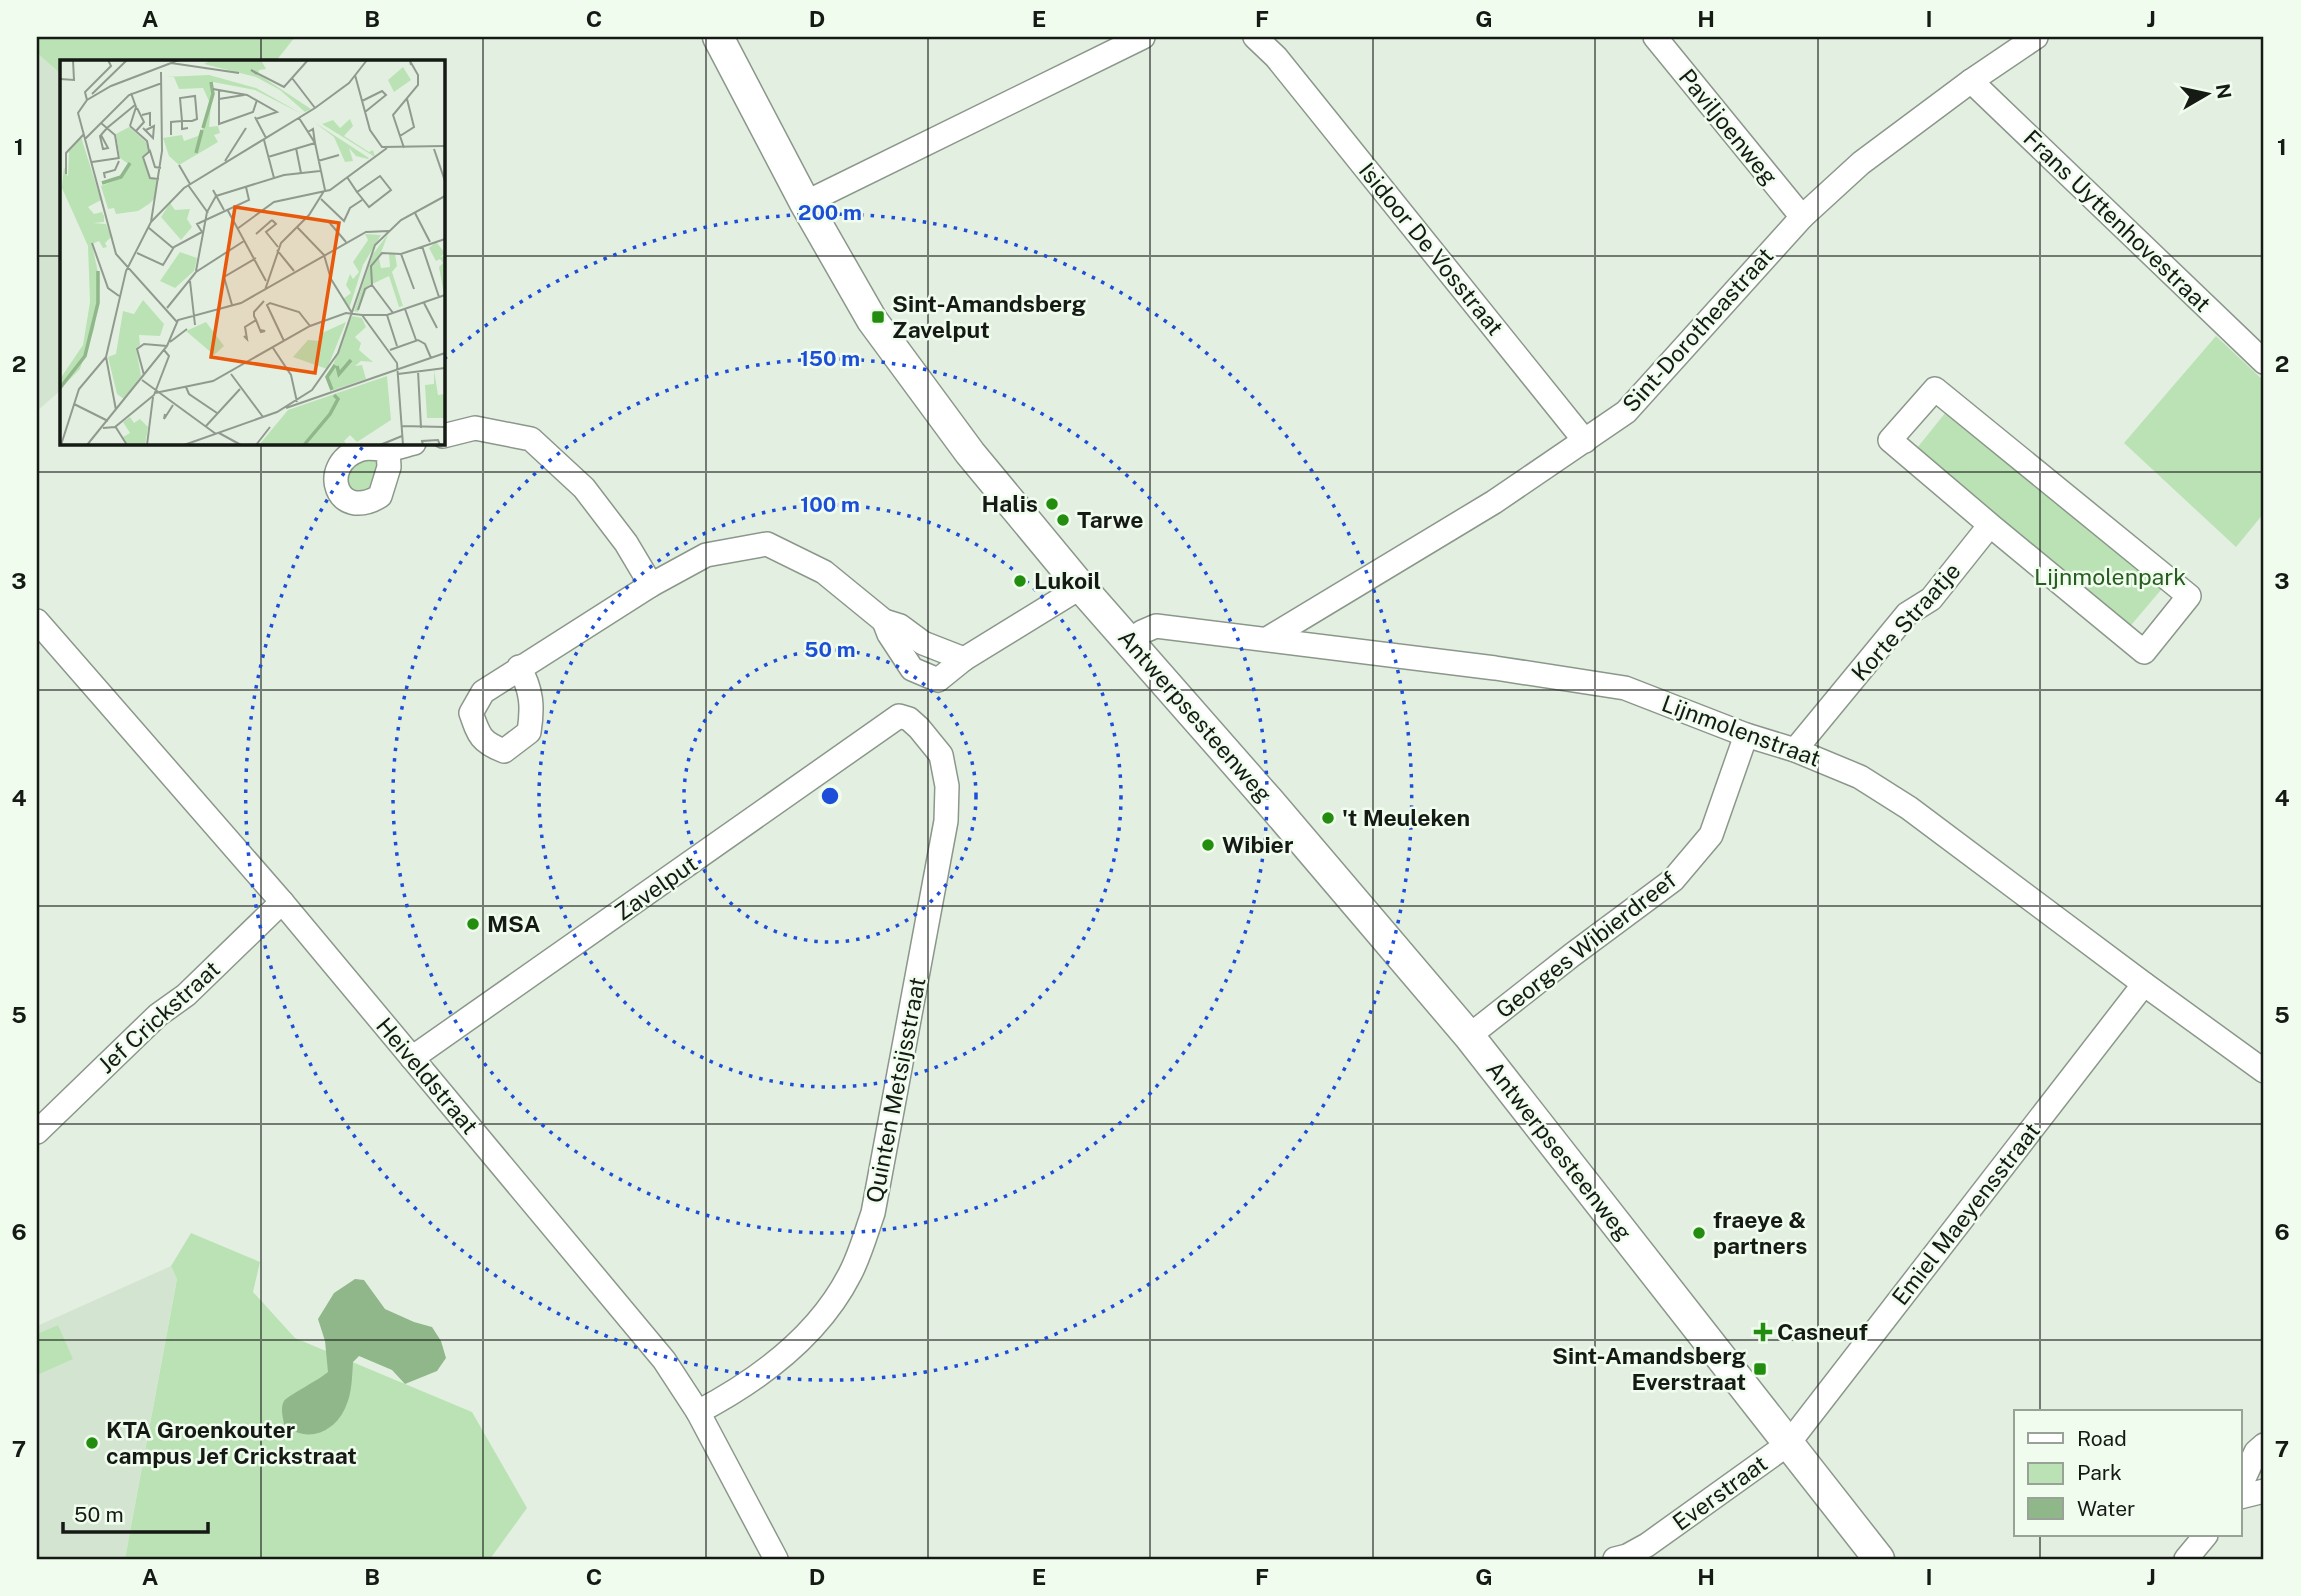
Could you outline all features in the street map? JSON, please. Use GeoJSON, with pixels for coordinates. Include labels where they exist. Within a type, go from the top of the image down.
{"type":"FeatureCollection","features":[{"type":"Feature","properties":{"kind":"main road","name":"Antwerpsesteenweg"},"geometry":{"type":"LineString","coordinates":[[718,37],[805,203],[872,320],[970,453],[1081,587],[1269,801],[1469,1036],[1879,1559]]}},
{"type":"Feature","properties":{"kind":"street"},"geometry":{"type":"LineString","coordinates":[[805,203],[1143,37]]}},
{"type":"Feature","properties":{"kind":"street","name":"Isidoor De Vosstraat"},"geometry":{"type":"LineString","coordinates":[[1255,37],[1275,47],[1586,441]]}},
{"type":"Feature","properties":{"kind":"street","name":"Paviljoenweg"},"geometry":{"type":"LineString","coordinates":[[1655,37],[1802,217]]}},
{"type":"Feature","properties":{"kind":"street","name":"Sint-Dorotheastraat"},"geometry":{"type":"LineString","coordinates":[[1267,639],[1494,502],[1626,412],[1802,217],[1861,163],[1971,81],[2036,37]]}},
{"type":"Feature","properties":{"kind":"street","name":"Frans Uyttenhovestraat"},"geometry":{"type":"LineString","coordinates":[[1971,81],[2264,362]]}},
{"type":"Feature","properties":{"kind":"street"},"geometry":{"type":"LineString","coordinates":[[1935,388],[2189,596],[2144,652],[1990,525],[1890,440],[1935,388]]}},
{"type":"Feature","properties":{"kind":"street"},"geometry":{"type":"LineString","coordinates":[[444,436],[475,428],[531,439],[584,488],[626,543],[651,585]]}},
{"type":"Feature","properties":{"kind":"street"},"geometry":{"type":"LineString","coordinates":[[388,449],[410,444]]}},
{"type":"Feature","properties":{"kind":"street","name":"Korte Straatje"},"geometry":{"type":"LineString","coordinates":[[1795,750],[1907,614],[1931,599],[1990,525]]}},
{"type":"Feature","properties":{"kind":"street"},"geometry":{"type":"LineString","coordinates":[[519,667],[651,585],[706,555],[767,544],[824,572],[884,621],[912,669],[938,680],[964,659],[1081,587]]}},
{"type":"Feature","properties":{"kind":"street","name":"Heiveldstraat"},"geometry":{"type":"LineString","coordinates":[[37,621],[282,902],[664,1360],[698,1412],[776,1559]]}},
{"type":"Feature","properties":{"kind":"street"},"geometry":{"type":"LineString","coordinates":[[884,621],[900,626],[923,643],[964,659]]}},
{"type":"Feature","properties":{"kind":"street","name":"Lijnmolenstraat"},"geometry":{"type":"LineString","coordinates":[[1130,643],[1142,632],[1156,626],[1495,668],[1625,688],[1745,735],[1795,750],[1860,776],[1909,808],[2264,1071]]}},
{"type":"Feature","properties":{"kind":"street","name":"Zavelput"},"geometry":{"type":"LineString","coordinates":[[412,1058],[899,716]]}},
{"type":"Feature","properties":{"kind":"street","name":"Quinten Metsijsstraat"},"geometry":{"type":"LineString","coordinates":[[698,1412],[742,1389],[780,1360],[825,1311],[850,1273],[873,1213],[946,821],[947,786],[941,755],[909,719],[899,716]]}},
{"type":"Feature","properties":{"kind":"street","name":"Georges Wibierdreef"},"geometry":{"type":"LineString","coordinates":[[1469,1036],[1673,880],[1711,835],[1745,735]]}},
{"type":"Feature","properties":{"kind":"street","name":"Jef Crickstraat"},"geometry":{"type":"LineString","coordinates":[[37,1132],[158,1015],[186,995],[282,902]]}},
{"type":"Feature","properties":{"kind":"street","name":"Emiel Maeyensstraat"},"geometry":{"type":"LineString","coordinates":[[1788,1444],[2144,984]]}},
{"type":"Feature","properties":{"kind":"street","name":"Everstraat"},"geometry":{"type":"LineString","coordinates":[[1615,1559],[1647,1545],[1788,1444]]}},
{"type":"Feature","properties":{"kind":"street"},"geometry":{"type":"LineString","coordinates":[[2242,1483],[2256,1452],[2264,1445]]}},
{"type":"Feature","properties":{"kind":"street"},"geometry":{"type":"LineString","coordinates":[[2242,1496],[2264,1491]]}},
{"type":"Feature","properties":{"kind":"street"},"geometry":{"type":"LineString","coordinates":[[2186,1559],[2205,1536]]}},
{"type":"Feature","properties":{"kind":"shaded area"},"geometry":{"type":"Polygon","coordinates":[[[37,53],[60,73],[60,391],[37,411],[37,53]]]}},
{"type":"Feature","properties":{"kind":"shaded area","name":"KTA Groenkouter campus Jef Crickstraat"},"geometry":{"type":"Polygon","coordinates":[[[171,1266],[177,1278],[125,1559],[37,1559],[37,1326],[171,1266]]]}},
{"type":"Feature","properties":{"kind":"green space"},"geometry":{"type":"Polygon","coordinates":[[[37,37],[295,37],[277,60],[60,60],[60,73],[37,53],[37,37]]]}},
{"type":"Feature","properties":{"kind":"green space"},"geometry":{"type":"Polygon","coordinates":[[[2216,336],[2264,381],[2264,513],[2236,547],[2124,443],[2216,336]]]}},
{"type":"Feature","properties":{"kind":"green space","name":"Lijnmolenpark"},"geometry":{"type":"Polygon","coordinates":[[[1950,407],[2166,584],[2127,630],[1913,453],[1950,407]]]}},
{"type":"Feature","properties":{"kind":"green space"},"geometry":{"type":"Polygon","coordinates":[[[373,457],[382,467],[370,490],[353,491],[347,487],[346,475],[356,463],[373,457]]]}},
{"type":"Feature","properties":{"kind":"green space"},"geometry":{"type":"Polygon","coordinates":[[[191,1233],[260,1262],[253,1292],[295,1338],[472,1412],[527,1508],[490,1559],[125,1559],[177,1279],[171,1266],[191,1233]]]}},
{"type":"Feature","properties":{"kind":"green space"},"geometry":{"type":"Polygon","coordinates":[[[58,1325],[73,1359],[37,1375],[37,1334],[58,1325]]]}},
{"type":"Feature","properties":{"kind":"water"},"geometry":{"type":"Polygon","coordinates":[[[355,1279],[364,1280],[385,1309],[432,1327],[441,1341],[446,1358],[437,1371],[405,1384],[392,1370],[359,1356],[353,1362],[348,1401],[341,1415],[328,1429],[320,1433],[302,1434],[284,1424],[284,1401],[328,1372],[325,1341],[318,1319],[334,1293],[355,1279]]]}},
{"type":"Feature","properties":{"kind":"place","name":"Sint-Amandsberg Zavelput"},"geometry":{"type":"Point","coordinates":[878,317]}},
{"type":"Feature","properties":{"kind":"place","name":"Halis"},"geometry":{"type":"Point","coordinates":[1052,504]}},
{"type":"Feature","properties":{"kind":"place","name":"Tarwe"},"geometry":{"type":"Point","coordinates":[1063,520]}},
{"type":"Feature","properties":{"kind":"place","name":"Lukoil"},"geometry":{"type":"Point","coordinates":[1020,581]}},
{"type":"Feature","properties":{"kind":"place","name":"'t Meuleken"},"geometry":{"type":"Point","coordinates":[1328,818]}},
{"type":"Feature","properties":{"kind":"place","name":"Wibier"},"geometry":{"type":"Point","coordinates":[1208,845]}},
{"type":"Feature","properties":{"kind":"place","name":"MSA"},"geometry":{"type":"Point","coordinates":[473,924]}},
{"type":"Feature","properties":{"kind":"place","name":"fraeye & partners"},"geometry":{"type":"Point","coordinates":[1699,1233]}},
{"type":"Feature","properties":{"kind":"place","name":"Casneuf"},"geometry":{"type":"Point","coordinates":[1763,1332]}},
{"type":"Feature","properties":{"kind":"place","name":"Sint-Amandsberg Everstraat"},"geometry":{"type":"Point","coordinates":[1760,1369]}},
{"type":"Feature","properties":{"kind":"place","name":"KTA Groenkouter campus Jef Crickstraat"},"geometry":{"type":"Point","coordinates":[92,1443]}}]}
